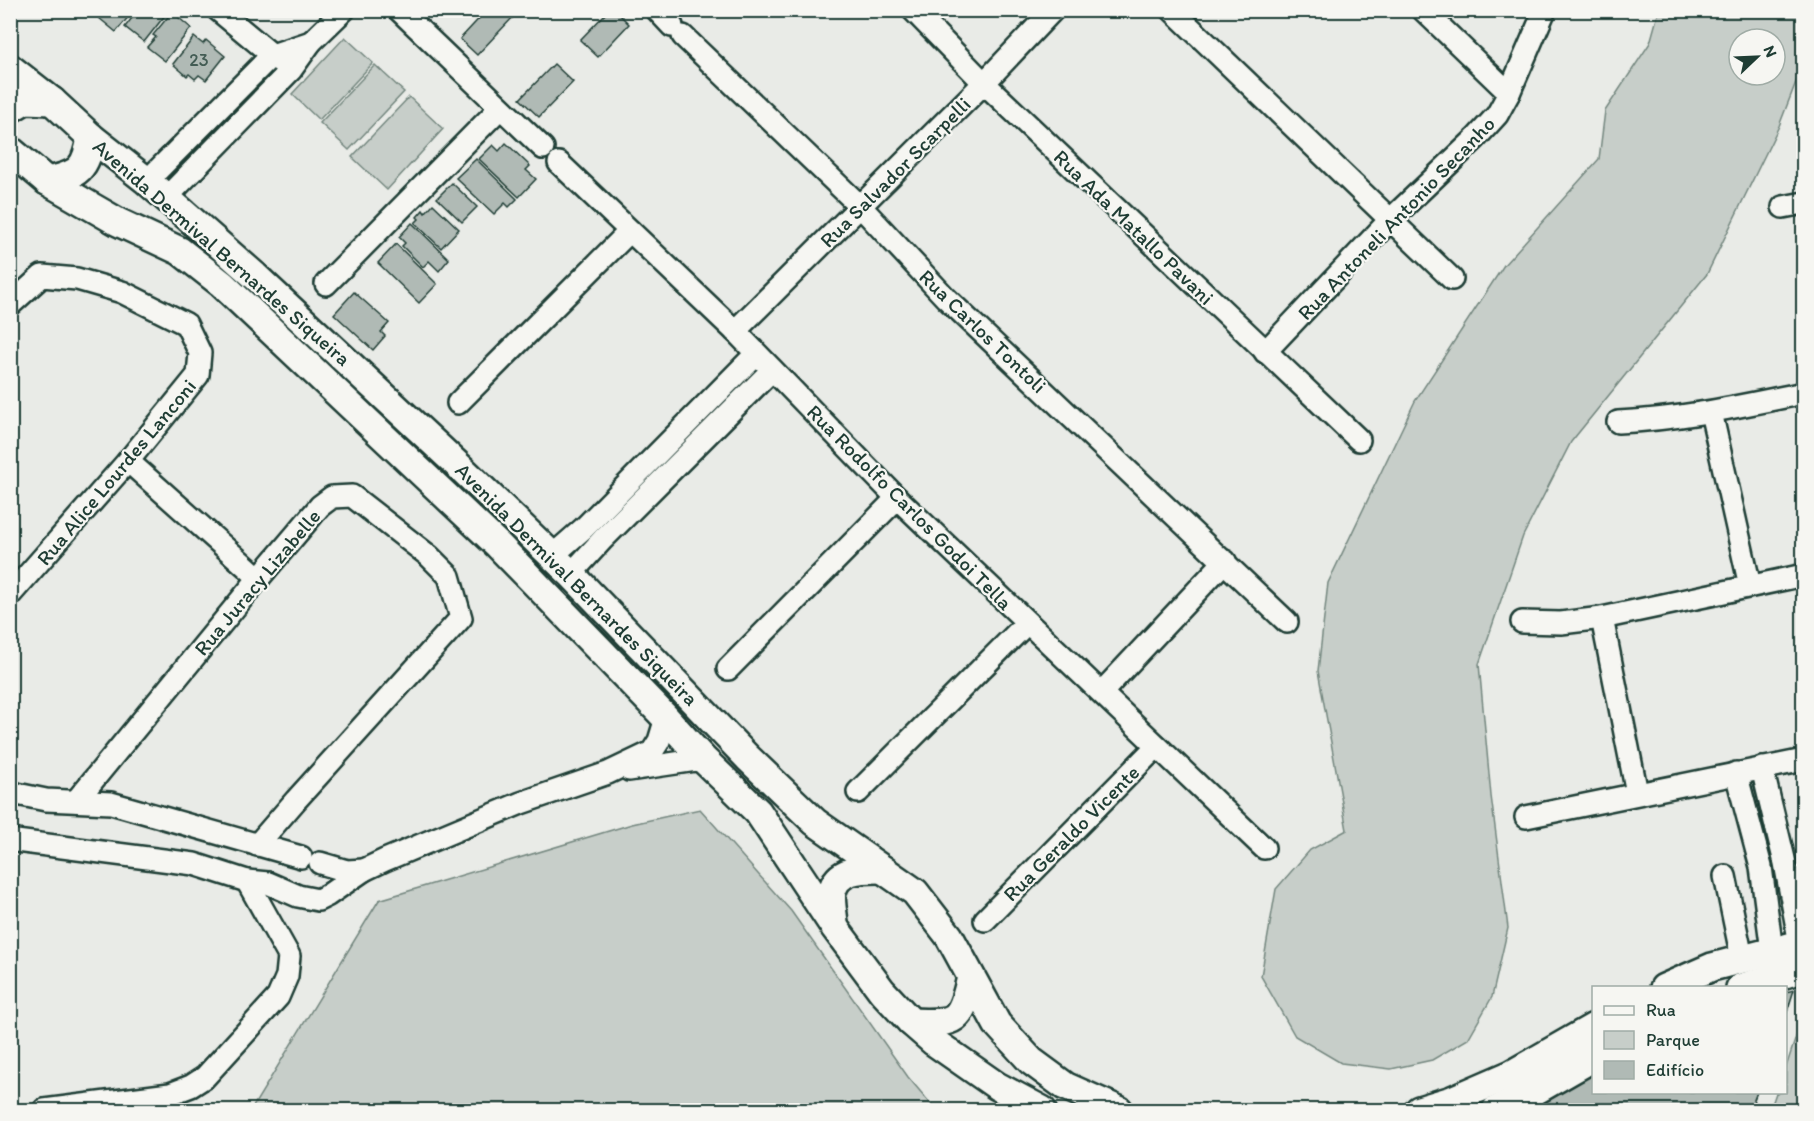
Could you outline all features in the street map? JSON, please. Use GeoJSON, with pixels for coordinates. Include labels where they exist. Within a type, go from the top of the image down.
{"type":"FeatureCollection","features":[{"type":"Feature","properties":{"kind":"main road","name":"Avenida Dermival Bernardes Siqueira"},"geometry":{"type":"LineString","coordinates":[[10,68],[157,190],[255,276],[463,470],[562,565],[748,758],[815,822],[915,892],[949,936],[997,1024],[1031,1061],[1065,1086],[1119,1110]]}},
{"type":"Feature","properties":{"kind":"main road"},"geometry":{"type":"LineString","coordinates":[[15,100],[52,101]]}},
{"type":"Feature","properties":{"kind":"main road"},"geometry":{"type":"LineString","coordinates":[[47,181],[76,173],[85,164],[91,137]]}},
{"type":"Feature","properties":{"kind":"main road","name":"Avenida Dermival Bernardes Siqueira"},"geometry":{"type":"LineString","coordinates":[[10,150],[47,181],[118,222],[180,251],[222,284],[498,544],[703,759],[758,812],[835,928],[882,991],[911,1022],[934,1042],[997,1086],[1042,1110]]}},
{"type":"Feature","properties":{"kind":"main road"},"geometry":{"type":"LineString","coordinates":[[835,928],[832,893],[837,881],[845,874],[857,869],[882,869]]}},
{"type":"Feature","properties":{"kind":"main road"},"geometry":{"type":"LineString","coordinates":[[1666,986],[1712,967],[1742,958],[1772,951],[1802,952]]}},
{"type":"Feature","properties":{"kind":"main road"},"geometry":{"type":"LineString","coordinates":[[1742,986],[1802,952]]}},
{"type":"Feature","properties":{"kind":"main road"},"geometry":{"type":"LineString","coordinates":[[911,1022],[942,1024],[954,1018],[963,1007],[971,977]]}},
{"type":"Feature","properties":{"kind":"main road"},"geometry":{"type":"LineString","coordinates":[[1419,1110],[1452,1100],[1512,1074],[1592,1028]]}},
{"type":"Feature","properties":{"kind":"main road"},"geometry":{"type":"LineString","coordinates":[[1496,1110],[1526,1096],[1592,1058]]}},
{"type":"Feature","properties":{"kind":"street"},"geometry":{"type":"LineString","coordinates":[[218,10],[291,69]]}},
{"type":"Feature","properties":{"kind":"street"},"geometry":{"type":"LineString","coordinates":[[157,190],[291,69],[311,42],[344,10]]}},
{"type":"Feature","properties":{"kind":"street"},"geometry":{"type":"LineString","coordinates":[[399,10],[543,148]]}},
{"type":"Feature","properties":{"kind":"street","name":"Rua Carlos Tontoli"},"geometry":{"type":"LineString","coordinates":[[657,10],[861,207],[946,298],[1287,622]]}},
{"type":"Feature","properties":{"kind":"street","name":"Rua Ada Matallo Pavani"},"geometry":{"type":"LineString","coordinates":[[913,10],[984,83],[1359,440]]}},
{"type":"Feature","properties":{"kind":"street","name":"Rua Salvador Scarpelli"},"geometry":{"type":"LineString","coordinates":[[735,331],[984,83],[1053,10]]}},
{"type":"Feature","properties":{"kind":"street"},"geometry":{"type":"LineString","coordinates":[[1172,10],[1452,279]]}},
{"type":"Feature","properties":{"kind":"street"},"geometry":{"type":"LineString","coordinates":[[1423,10],[1509,93]]}},
{"type":"Feature","properties":{"kind":"street","name":"Rua Antoneli Antonio Secanho"},"geometry":{"type":"LineString","coordinates":[[1265,352],[1390,220],[1497,115],[1545,10]]}},
{"type":"Feature","properties":{"kind":"street"},"geometry":{"type":"LineString","coordinates":[[157,190],[272,55],[311,42]]}},
{"type":"Feature","properties":{"kind":"street"},"geometry":{"type":"LineString","coordinates":[[326,284],[500,108]]}},
{"type":"Feature","properties":{"kind":"street","name":"Rua Rodolfo Carlos Godoi Tella"},"geometry":{"type":"LineString","coordinates":[[560,163],[735,331],[897,498],[1264,848]]}},
{"type":"Feature","properties":{"kind":"street"},"geometry":{"type":"LineString","coordinates":[[458,403],[630,231]]}},
{"type":"Feature","properties":{"kind":"street","name":"Rua Alice Lourdes Lanconi"},"geometry":{"type":"LineString","coordinates":[[10,305],[42,276],[76,279],[122,292],[186,324],[200,353],[198,375],[128,461],[10,595]]}},
{"type":"Feature","properties":{"kind":"street"},"geometry":{"type":"LineString","coordinates":[[562,565],[584,528],[756,354]]}},
{"type":"Feature","properties":{"kind":"street"},"geometry":{"type":"LineString","coordinates":[[562,565],[603,539],[772,370]]}},
{"type":"Feature","properties":{"kind":"street"},"geometry":{"type":"LineString","coordinates":[[1618,422],[1663,420],[1803,393]]}},
{"type":"Feature","properties":{"kind":"street"},"geometry":{"type":"LineString","coordinates":[[1711,412],[1750,586]]}},
{"type":"Feature","properties":{"kind":"street"},"geometry":{"type":"LineString","coordinates":[[128,461],[259,578]]}},
{"type":"Feature","properties":{"kind":"street","name":"Rua Juracy Lizabelle"},"geometry":{"type":"LineString","coordinates":[[76,801],[320,506],[332,497],[352,496],[429,556],[449,576],[461,618],[258,844]]}},
{"type":"Feature","properties":{"kind":"street"},"geometry":{"type":"LineString","coordinates":[[728,669],[897,498]]}},
{"type":"Feature","properties":{"kind":"street"},"geometry":{"type":"LineString","coordinates":[[1102,692],[1225,561]]}},
{"type":"Feature","properties":{"kind":"street"},"geometry":{"type":"LineString","coordinates":[[1521,622],[1561,623],[1602,618],[1803,575]]}},
{"type":"Feature","properties":{"kind":"street"},"geometry":{"type":"LineString","coordinates":[[1602,618],[1637,793]]}},
{"type":"Feature","properties":{"kind":"street"},"geometry":{"type":"LineString","coordinates":[[858,792],[1027,623]]}},
{"type":"Feature","properties":{"kind":"street"},"geometry":{"type":"LineString","coordinates":[[12,840],[194,864],[247,881],[267,883],[298,896],[318,900],[364,870],[521,803],[608,773],[652,752],[660,741],[666,718]]}},
{"type":"Feature","properties":{"kind":"street","name":"Rua Geraldo Vicente"},"geometry":{"type":"LineString","coordinates":[[985,920],[1157,746]]}},
{"type":"Feature","properties":{"kind":"street"},"geometry":{"type":"LineString","coordinates":[[608,773],[703,759]]}},
{"type":"Feature","properties":{"kind":"street"},"geometry":{"type":"LineString","coordinates":[[1526,817],[1803,760]]}},
{"type":"Feature","properties":{"kind":"street"},"geometry":{"type":"LineString","coordinates":[[1762,768],[1785,863],[1802,952]]}},
{"type":"Feature","properties":{"kind":"street"},"geometry":{"type":"LineString","coordinates":[[1736,773],[1761,867],[1772,951]]}},
{"type":"Feature","properties":{"kind":"street"},"geometry":{"type":"LineString","coordinates":[[10,791],[46,800],[111,803],[347,871],[364,870]]}},
{"type":"Feature","properties":{"kind":"street"},"geometry":{"type":"LineString","coordinates":[[1725,876],[1742,958]]}},
{"type":"Feature","properties":{"kind":"street"},"geometry":{"type":"LineString","coordinates":[[45,1110],[170,1094],[191,1086],[205,1077],[278,997],[287,976],[289,956],[247,881]]}},
{"type":"Feature","properties":{"kind":"green space"},"geometry":{"type":"Polygon","coordinates":[[[1659,11],[1803,11],[1803,64],[1779,126],[1707,274],[1571,442],[1523,536],[1479,664],[1491,796],[1508,928],[1492,997],[1468,1039],[1432,1060],[1391,1069],[1341,1063],[1295,1036],[1261,976],[1276,889],[1310,850],[1347,830],[1318,671],[1328,583],[1415,401],[1504,265],[1599,159],[1605,111],[1650,43],[1659,11]]]}},
{"type":"Feature","properties":{"kind":"green space"},"geometry":{"type":"Polygon","coordinates":[[[345,37],[373,63],[319,120],[292,94],[345,37]]]}},
{"type":"Feature","properties":{"kind":"green space"},"geometry":{"type":"Polygon","coordinates":[[[375,65],[404,92],[349,150],[320,123],[375,65]]]}},
{"type":"Feature","properties":{"kind":"green space"},"geometry":{"type":"Polygon","coordinates":[[[409,97],[443,129],[387,190],[352,157],[409,97]]]}},
{"type":"Feature","properties":{"kind":"green space"},"geometry":{"type":"Polygon","coordinates":[[[700,809],[791,911],[908,1077],[936,1110],[251,1110],[379,900],[632,824],[700,809]]]}},
{"type":"Feature","properties":{"kind":"green space"},"geometry":{"type":"Polygon","coordinates":[[[1803,1016],[1803,1110],[1770,1110],[1776,1094],[1787,1094],[1787,1064],[1803,1016]]]}},
{"type":"Feature","properties":{"kind":"building"},"geometry":{"type":"Polygon","coordinates":[[[105,10],[134,10],[116,32],[99,18],[105,10]]]}},
{"type":"Feature","properties":{"kind":"building"},"geometry":{"type":"Polygon","coordinates":[[[138,10],[161,10],[166,14],[144,42],[125,27],[138,10]]]}},
{"type":"Feature","properties":{"kind":"building"},"geometry":{"type":"Polygon","coordinates":[[[487,10],[513,10],[516,14],[477,55],[460,39],[487,10]]]}},
{"type":"Feature","properties":{"kind":"building"},"geometry":{"type":"Polygon","coordinates":[[[609,10],[615,10],[629,24],[598,57],[580,40],[609,10]]]}},
{"type":"Feature","properties":{"kind":"building"},"geometry":{"type":"Polygon","coordinates":[[[172,12],[191,28],[165,61],[147,47],[156,37],[153,35],[172,12]]]}},
{"type":"Feature","properties":{"kind":"building"},"geometry":{"type":"Polygon","coordinates":[[[194,37],[203,44],[206,40],[225,56],[206,80],[199,75],[195,79],[189,74],[187,76],[173,64],[194,37]]]}},
{"type":"Feature","properties":{"kind":"building"},"geometry":{"type":"Polygon","coordinates":[[[554,64],[573,82],[539,117],[520,99],[554,64]]]}},
{"type":"Feature","properties":{"kind":"building"},"geometry":{"type":"Polygon","coordinates":[[[506,143],[530,166],[526,170],[536,179],[519,197],[479,159],[493,145],[499,151],[506,143]]]}},
{"type":"Feature","properties":{"kind":"building"},"geometry":{"type":"Polygon","coordinates":[[[476,159],[517,199],[509,207],[505,203],[494,214],[456,178],[476,159]]]}},
{"type":"Feature","properties":{"kind":"building"},"geometry":{"type":"Polygon","coordinates":[[[452,183],[477,207],[462,222],[437,198],[452,183]]]}},
{"type":"Feature","properties":{"kind":"building"},"geometry":{"type":"Polygon","coordinates":[[[433,204],[459,229],[441,248],[415,223],[423,210],[425,213],[433,204]]]}},
{"type":"Feature","properties":{"kind":"building"},"geometry":{"type":"Polygon","coordinates":[[[412,223],[449,259],[439,271],[429,261],[423,267],[402,246],[405,243],[399,237],[412,223]]]}},
{"type":"Feature","properties":{"kind":"building"},"geometry":{"type":"Polygon","coordinates":[[[396,244],[437,284],[419,303],[378,263],[396,244]]]}},
{"type":"Feature","properties":{"kind":"building"},"geometry":{"type":"Polygon","coordinates":[[[354,292],[389,323],[381,332],[385,336],[373,350],[334,314],[354,292]]]}},
{"type":"Feature","properties":{"kind":"building"},"geometry":{"type":"Polygon","coordinates":[[[1794,990],[1787,1012],[1787,992],[1794,990]]]}},
{"type":"Feature","properties":{"kind":"building"},"geometry":{"type":"Polygon","coordinates":[[[1592,1073],[1592,1094],[1756,1094],[1750,1110],[1526,1110],[1592,1073]]]}}]}
